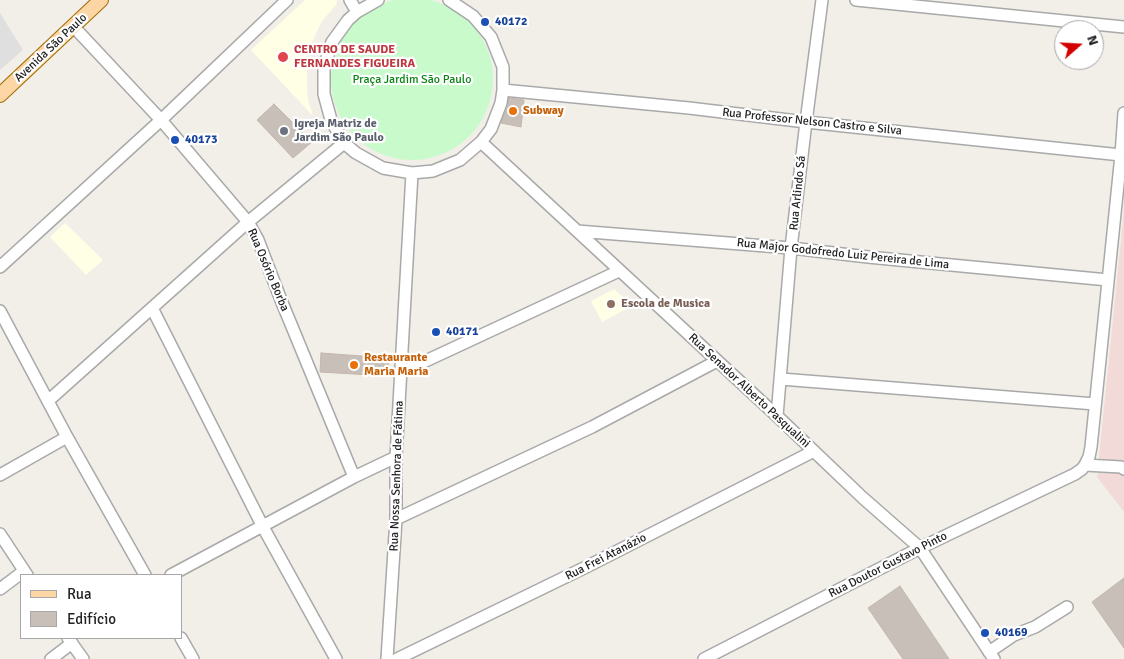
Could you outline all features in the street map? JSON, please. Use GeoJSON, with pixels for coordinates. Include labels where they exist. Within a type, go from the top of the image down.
{"type":"FeatureCollection","features":[{"type":"Feature","properties":{"kind":"main road","name":"Avenida São Paulo"},"geometry":{"type":"LineString","coordinates":[[0,95],[101,0]]}},
{"type":"Feature","properties":{"kind":"street"},"geometry":{"type":"LineString","coordinates":[[0,267],[161,120],[287,0]]}},
{"type":"Feature","properties":{"kind":"street"},"geometry":{"type":"LineString","coordinates":[[350,0],[358,12]]}},
{"type":"Feature","properties":{"kind":"street"},"geometry":{"type":"LineString","coordinates":[[378,0],[348,20],[332,42],[324,67],[324,94],[331,120],[344,143],[356,153],[383,168],[412,173],[434,171],[460,160],[481,142],[491,129],[501,103],[503,67],[491,37],[473,16],[449,0]]}},
{"type":"Feature","properties":{"kind":"street","name":"Rua Arlindo Sá"},"geometry":{"type":"LineString","coordinates":[[777,416],[791,248],[822,0]]}},
{"type":"Feature","properties":{"kind":"street"},"geometry":{"type":"LineString","coordinates":[[856,0],[1124,27]]}},
{"type":"Feature","properties":{"kind":"street","name":"Rua Osório Borba"},"geometry":{"type":"LineString","coordinates":[[73,26],[161,120],[248,222],[258,240],[280,300],[354,477]]}},
{"type":"Feature","properties":{"kind":"street","name":"Rua Professor Nelson Castro e Silva"},"geometry":{"type":"LineString","coordinates":[[503,90],[690,108],[1121,155]]}},
{"type":"Feature","properties":{"kind":"street"},"geometry":{"type":"LineString","coordinates":[[1124,113],[1091,446],[1086,465],[1121,467],[1124,470]]}},
{"type":"Feature","properties":{"kind":"street","name":"Rua Senador Alberto Pasqualini"},"geometry":{"type":"LineString","coordinates":[[481,142],[920,548],[992,655]]}},
{"type":"Feature","properties":{"kind":"street"},"geometry":{"type":"LineString","coordinates":[[48,401],[248,222],[344,143]]}},
{"type":"Feature","properties":{"kind":"street","name":"Rua Nossa Senhora de Fátima"},"geometry":{"type":"LineString","coordinates":[[387,659],[396,519],[396,457],[412,173]]}},
{"type":"Feature","properties":{"kind":"street","name":"Rua Major Godofredo Luiz Pereira de Lima"},"geometry":{"type":"LineString","coordinates":[[577,231],[791,248],[1108,280]]}},
{"type":"Feature","properties":{"kind":"street"},"geometry":{"type":"LineString","coordinates":[[402,372],[619,270]]}},
{"type":"Feature","properties":{"kind":"street"},"geometry":{"type":"LineString","coordinates":[[152,308],[263,527],[336,659]]}},
{"type":"Feature","properties":{"kind":"street"},"geometry":{"type":"LineString","coordinates":[[0,311],[67,437],[144,574]]}},
{"type":"Feature","properties":{"kind":"street"},"geometry":{"type":"LineString","coordinates":[[396,519],[592,427],[717,361]]}},
{"type":"Feature","properties":{"kind":"street"},"geometry":{"type":"LineString","coordinates":[[781,379],[1095,404]]}},
{"type":"Feature","properties":{"kind":"street"},"geometry":{"type":"LineString","coordinates":[[0,475],[67,437]]}},
{"type":"Feature","properties":{"kind":"street","name":"Rua Frei Atanázio"},"geometry":{"type":"LineString","coordinates":[[397,659],[586,567],[814,451]]}},
{"type":"Feature","properties":{"kind":"street"},"geometry":{"type":"LineString","coordinates":[[173,574],[354,477],[396,457]]}},
{"type":"Feature","properties":{"kind":"street","name":"Rua Doutor Gustavo Pinto"},"geometry":{"type":"LineString","coordinates":[[704,659],[920,548],[1075,474],[1086,465]]}},
{"type":"Feature","properties":{"kind":"street"},"geometry":{"type":"LineString","coordinates":[[0,534],[26,573]]}},
{"type":"Feature","properties":{"kind":"street"},"geometry":{"type":"LineString","coordinates":[[0,589],[20,577]]}},
{"type":"Feature","properties":{"kind":"street"},"geometry":{"type":"LineString","coordinates":[[992,655],[1014,635],[1035,628],[1067,607]]}},
{"type":"Feature","properties":{"kind":"street"},"geometry":{"type":"LineString","coordinates":[[182,639],[193,659]]}},
{"type":"Feature","properties":{"kind":"street"},"geometry":{"type":"LineString","coordinates":[[52,659],[70,640],[83,659]]}},
{"type":"Feature","properties":{"kind":"shaded area","name":"CENTRO DE SAUDE FERNANDES FIGUEIRA"},"geometry":{"type":"Polygon","coordinates":[[[305,0],[337,0],[336,5],[322,21],[318,29],[307,61],[308,100],[313,116],[251,50],[305,0]]]}},
{"type":"Feature","properties":{"kind":"shaded area"},"geometry":{"type":"Polygon","coordinates":[[[0,13],[23,50],[0,70],[0,13]]]}},
{"type":"Feature","properties":{"kind":"shaded area"},"geometry":{"type":"Polygon","coordinates":[[[1124,210],[1124,512],[1097,477],[1124,210]]]}},
{"type":"Feature","properties":{"kind":"shaded area"},"geometry":{"type":"Polygon","coordinates":[[[65,223],[103,260],[86,275],[50,237],[65,223]]]}},
{"type":"Feature","properties":{"kind":"shaded area","name":"Escola de Musica"},"geometry":{"type":"Polygon","coordinates":[[[614,289],[632,306],[602,322],[591,301],[614,289]]]}},
{"type":"Feature","properties":{"kind":"green space","name":"Praça Jardim São Paulo"},"geometry":{"type":"Polygon","coordinates":[[[404,-1],[428,0],[457,12],[479,34],[489,56],[493,79],[489,102],[479,124],[469,136],[457,146],[443,153],[428,158],[412,160],[396,158],[381,153],[367,146],[355,136],[345,124],[338,110],[333,95],[331,79],[333,63],[338,48],[345,34],[355,22],[374,8],[404,-1]]]}},
{"type":"Feature","properties":{"kind":"building","name":"Subway"},"geometry":{"type":"Polygon","coordinates":[[[509,98],[524,100],[521,127],[501,123],[509,98]]]}},
{"type":"Feature","properties":{"kind":"building","name":"Igreja Matriz de Jardim São Paulo"},"geometry":{"type":"Polygon","coordinates":[[[274,104],[312,142],[293,158],[257,120],[274,104]]]}},
{"type":"Feature","properties":{"kind":"building","name":"Restaurante Maria Maria"},"geometry":{"type":"Polygon","coordinates":[[[321,353],[389,358],[388,376],[320,372],[321,353]]]}},
{"type":"Feature","properties":{"kind":"building"},"geometry":{"type":"Polygon","coordinates":[[[1124,578],[1124,648],[1092,602],[1124,578]]]}},
{"type":"Feature","properties":{"kind":"building"},"geometry":{"type":"Polygon","coordinates":[[[900,586],[949,659],[903,659],[868,608],[900,586]]]}},
{"type":"Feature","properties":{"kind":"place","name":"40172"},"geometry":{"type":"Point","coordinates":[485,22]}},
{"type":"Feature","properties":{"kind":"place","name":"CENTRO DE SAUDE FERNANDES FIGUEIRA"},"geometry":{"type":"Point","coordinates":[283,57]}},
{"type":"Feature","properties":{"kind":"place","name":"Subway"},"geometry":{"type":"Point","coordinates":[513,111]}},
{"type":"Feature","properties":{"kind":"place","name":"Igreja Matriz de Jardim São Paulo"},"geometry":{"type":"Point","coordinates":[284,131]}},
{"type":"Feature","properties":{"kind":"place","name":"40173"},"geometry":{"type":"Point","coordinates":[175,140]}},
{"type":"Feature","properties":{"kind":"place","name":"Escola de Musica"},"geometry":{"type":"Point","coordinates":[611,304]}},
{"type":"Feature","properties":{"kind":"place","name":"40171"},"geometry":{"type":"Point","coordinates":[436,332]}},
{"type":"Feature","properties":{"kind":"place","name":"Restaurante Maria Maria"},"geometry":{"type":"Point","coordinates":[354,365]}},
{"type":"Feature","properties":{"kind":"place","name":"40169"},"geometry":{"type":"Point","coordinates":[985,633]}}]}
